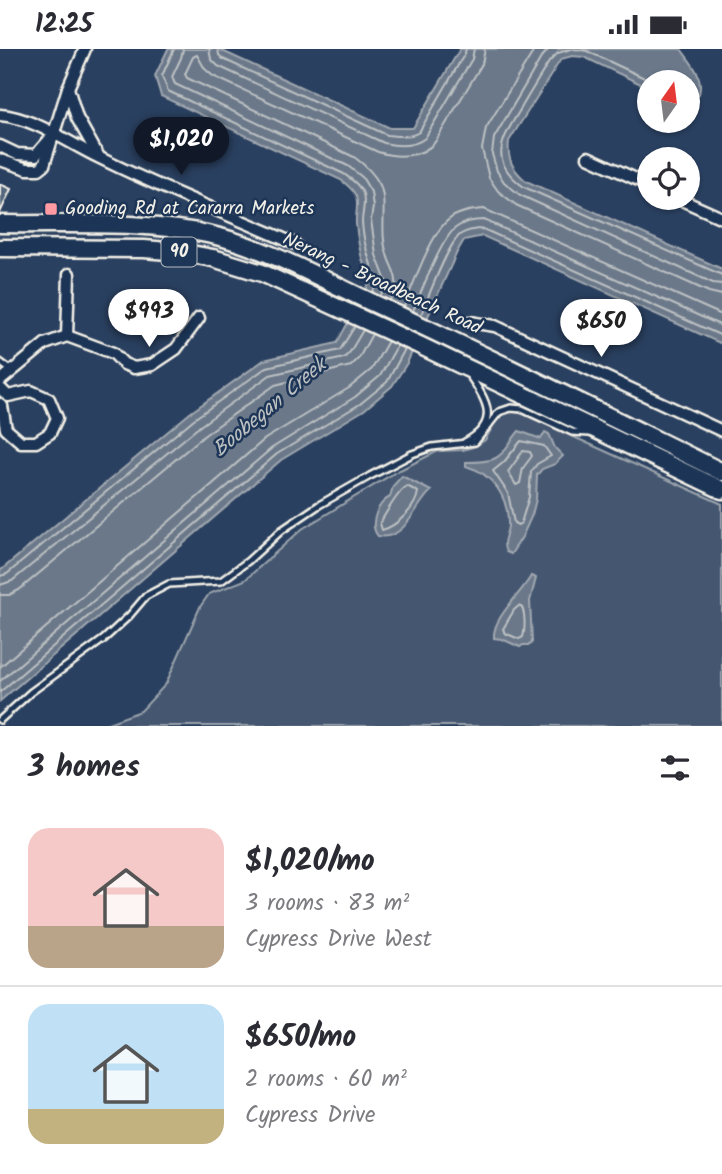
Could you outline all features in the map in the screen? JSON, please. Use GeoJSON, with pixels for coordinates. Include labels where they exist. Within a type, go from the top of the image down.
{"type":"FeatureCollection","features":[{"type":"Feature","properties":{"kind":"main road","name":"Nerang - Broadbeach Road"},"geometry":{"type":"LineString","coordinates":[[0,224],[151,226],[196,232],[251,247],[429,329],[722,472]]}},
{"type":"Feature","properties":{"kind":"main road","name":"Nerang - Broadbeach Road"},"geometry":{"type":"LineString","coordinates":[[0,248],[144,249],[194,254],[262,273],[348,311],[722,490]]}},
{"type":"Feature","properties":{"kind":"street"},"geometry":{"type":"LineString","coordinates":[[0,160],[27,169],[39,169],[44,165],[68,88],[85,49]]}},
{"type":"Feature","properties":{"kind":"street"},"geometry":{"type":"LineString","coordinates":[[68,88],[77,118],[99,158]]}},
{"type":"Feature","properties":{"kind":"street"},"geometry":{"type":"LineString","coordinates":[[0,115],[11,115],[99,158],[295,244]]}},
{"type":"Feature","properties":{"kind":"street"},"geometry":{"type":"LineString","coordinates":[[0,146],[17,154],[36,155],[54,134]]}},
{"type":"Feature","properties":{"kind":"street"},"geometry":{"type":"LineString","coordinates":[[589,157],[637,179]]}},
{"type":"Feature","properties":{"kind":"street"},"geometry":{"type":"LineString","coordinates":[[700,206],[721,214]]}},
{"type":"Feature","properties":{"kind":"street"},"geometry":{"type":"LineString","coordinates":[[67,336],[69,274]]}},
{"type":"Feature","properties":{"kind":"street"},"geometry":{"type":"LineString","coordinates":[[0,381],[45,344],[67,336],[113,353],[124,365],[142,368],[152,365],[176,349],[199,318]]}},
{"type":"Feature","properties":{"kind":"street"},"geometry":{"type":"LineString","coordinates":[[470,322],[495,326],[722,431]]}},
{"type":"Feature","properties":{"kind":"street"},"geometry":{"type":"LineString","coordinates":[[0,388],[8,396],[31,391],[49,399],[57,418],[50,433],[36,442],[21,442],[6,429],[0,404]]}},
{"type":"Feature","properties":{"kind":"lane"},"geometry":{"type":"LineString","coordinates":[[0,362],[12,371]]}},
{"type":"Feature","properties":{"kind":"lane"},"geometry":{"type":"LineString","coordinates":[[461,365],[482,392],[487,405],[482,426],[472,438],[462,443]]}},
{"type":"Feature","properties":{"kind":"lane"},"geometry":{"type":"LineString","coordinates":[[487,405],[499,412]]}},
{"type":"Feature","properties":{"kind":"lane"},"geometry":{"type":"LineString","coordinates":[[0,720],[31,692],[104,639],[146,596],[169,584],[221,581],[282,530],[319,505],[411,454],[432,447],[472,443],[479,439],[499,412],[511,408],[522,409],[577,433],[604,433]]}},
{"type":"Feature","properties":{"kind":"shaded area"},"geometry":{"type":"Polygon","coordinates":[[[509,410],[722,504],[722,726],[100,726],[141,711],[166,684],[200,607],[209,594],[245,580],[302,529],[396,472],[438,451],[463,450],[476,446],[485,440],[496,421],[509,410]]]}},
{"type":"Feature","properties":{"kind":"water","name":"Boobegan Creek"},"geometry":{"type":"Polygon","coordinates":[[[168,49],[218,49],[390,128],[413,128],[460,49],[681,49],[696,70],[637,70],[637,82],[584,57],[561,59],[509,141],[509,153],[514,168],[526,181],[722,269],[722,344],[483,236],[464,240],[407,363],[392,386],[364,410],[281,460],[0,701],[0,571],[190,413],[264,360],[337,343],[370,282],[359,247],[357,200],[352,189],[341,180],[161,96],[155,76],[168,49]]]}},
{"type":"Feature","properties":{"kind":"water"},"geometry":{"type":"Polygon","coordinates":[[[519,431],[541,439],[545,432],[549,434],[555,448],[563,456],[537,475],[532,515],[511,554],[506,552],[504,545],[508,515],[502,496],[491,481],[466,466],[466,462],[493,459],[503,452],[519,431]]]}},
{"type":"Feature","properties":{"kind":"water"},"geometry":{"type":"Polygon","coordinates":[[[402,476],[431,491],[403,528],[388,536],[378,536],[374,526],[376,514],[402,476]]]}},
{"type":"Feature","properties":{"kind":"water"},"geometry":{"type":"Polygon","coordinates":[[[531,576],[536,578],[530,601],[532,642],[520,647],[494,638],[502,614],[531,576]]]}},
{"type":"Feature","properties":{"kind":"building"},"geometry":{"type":"Polygon","coordinates":[[[0,184],[11,189],[0,213],[0,184]]]}},
{"type":"Feature","properties":{"kind":"place","name":"Gooding Rd at Cararra Markets"},"geometry":{"type":"Point","coordinates":[51,209]}}]}
